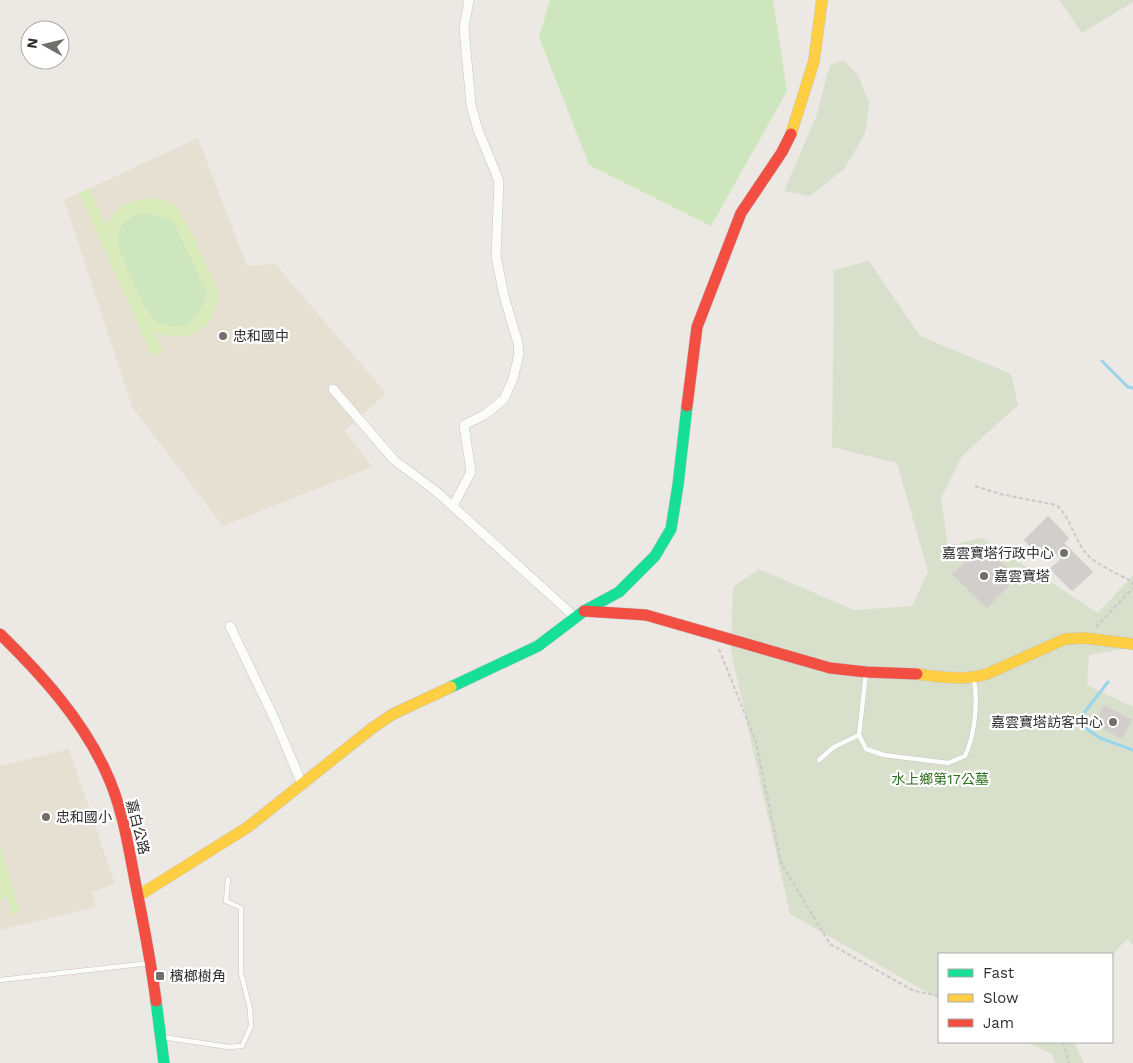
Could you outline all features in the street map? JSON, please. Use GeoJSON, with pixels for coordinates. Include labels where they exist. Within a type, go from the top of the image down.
{"type":"FeatureCollection","features":[{"type":"Feature","properties":{"kind":"street"},"geometry":{"type":"LineString","coordinates":[[453,506],[471,472],[464,425],[486,414],[504,399],[513,379],[519,354],[518,343],[504,296],[496,256],[499,181],[478,130],[471,105],[464,28],[469,0]]}},
{"type":"Feature","properties":{"kind":"street"},"geometry":{"type":"LineString","coordinates":[[138,896],[248,827],[371,728],[393,714],[538,646],[580,614],[619,592],[655,556],[671,529],[693,353],[698,327],[741,213],[782,152],[791,135],[814,61],[822,0]]}},
{"type":"Feature","properties":{"kind":"street"},"geometry":{"type":"LineString","coordinates":[[333,389],[394,460],[437,492],[580,614],[646,614],[830,668],[866,672],[905,672],[952,678],[974,678],[987,674],[1065,639],[1085,638],[1133,644]]}},
{"type":"Feature","properties":{"kind":"street"},"geometry":{"type":"LineString","coordinates":[[230,626],[276,720],[302,784]]}},
{"type":"Feature","properties":{"kind":"street","name":"嘉白公路"},"geometry":{"type":"LineString","coordinates":[[0,634],[32,665],[64,705],[89,742],[106,772],[124,824],[151,963],[163,1063]]}},
{"type":"Feature","properties":{"kind":"lane"},"geometry":{"type":"LineString","coordinates":[[866,672],[859,735],[866,749],[884,755],[948,763],[965,756],[971,744],[976,693],[974,678]]}},
{"type":"Feature","properties":{"kind":"lane"},"geometry":{"type":"LineString","coordinates":[[819,760],[834,747],[859,735]]}},
{"type":"Feature","properties":{"kind":"lane"},"geometry":{"type":"LineString","coordinates":[[160,1037],[228,1046],[242,1046],[251,1026],[250,1009],[241,973],[241,908],[226,901],[228,879]]}},
{"type":"Feature","properties":{"kind":"lane"},"geometry":{"type":"LineString","coordinates":[[0,980],[151,963]]}},
{"type":"Feature","properties":{"kind":"path"},"geometry":{"type":"LineString","coordinates":[[975,486],[1000,494],[1056,505],[1063,511],[1085,552],[1102,565],[1131,581],[1133,587],[1085,638]]}},
{"type":"Feature","properties":{"kind":"path"},"geometry":{"type":"LineString","coordinates":[[714,635],[756,742],[781,863],[788,877],[808,906],[830,944],[914,991],[938,996]]}},
{"type":"Feature","properties":{"kind":"path"},"geometry":{"type":"LineString","coordinates":[[1062,1043],[1069,1063]]}},
{"type":"Feature","properties":{"kind":"shaded area","name":"忠和國中"},"geometry":{"type":"Polygon","coordinates":[[[198,138],[247,266],[275,264],[386,393],[345,431],[372,467],[223,526],[132,407],[64,200],[198,138]]]}},
{"type":"Feature","properties":{"kind":"shaded area","name":"忠和國小"},"geometry":{"type":"Polygon","coordinates":[[[69,749],[115,884],[92,892],[96,907],[0,930],[0,766],[69,749]]]}},
{"type":"Feature","properties":{"kind":"green space"},"geometry":{"type":"Polygon","coordinates":[[[550,0],[773,0],[787,91],[711,226],[589,165],[539,37],[550,0]]]}},
{"type":"Feature","properties":{"kind":"green space"},"geometry":{"type":"Polygon","coordinates":[[[1059,0],[1133,0],[1133,2],[1082,33],[1059,0]]]}},
{"type":"Feature","properties":{"kind":"green space"},"geometry":{"type":"Polygon","coordinates":[[[843,60],[858,75],[869,103],[865,133],[845,168],[810,196],[784,191],[816,117],[830,65],[843,60]]]}},
{"type":"Feature","properties":{"kind":"green space"},"geometry":{"type":"Polygon","coordinates":[[[90,188],[106,226],[116,211],[134,201],[145,199],[163,200],[171,203],[180,211],[192,233],[219,294],[212,318],[206,326],[198,332],[188,335],[166,335],[154,332],[163,351],[152,356],[79,193],[90,188]],[[142,213],[130,218],[122,225],[118,242],[124,261],[148,312],[161,324],[181,326],[188,323],[200,311],[205,301],[206,291],[174,222],[160,216],[142,213]]]}},
{"type":"Feature","properties":{"kind":"green space"},"geometry":{"type":"Polygon","coordinates":[[[142,213],[160,216],[174,222],[206,291],[205,301],[200,311],[184,325],[165,325],[151,316],[142,302],[120,251],[118,242],[122,225],[130,218],[142,213]]]}},
{"type":"Feature","properties":{"kind":"green space","name":"水上鄉第17公墓"},"geometry":{"type":"Polygon","coordinates":[[[869,261],[920,336],[1011,374],[1018,405],[962,456],[941,498],[948,546],[982,538],[1098,613],[1133,575],[1133,647],[1089,655],[1087,685],[1133,707],[1133,945],[1127,939],[1113,954],[938,953],[938,998],[790,914],[731,652],[733,587],[759,569],[854,610],[912,606],[928,572],[897,463],[832,447],[834,270],[869,261]]]}},
{"type":"Feature","properties":{"kind":"green space"},"geometry":{"type":"Polygon","coordinates":[[[0,845],[20,912],[12,915],[6,894],[0,902],[0,845]]]}},
{"type":"Feature","properties":{"kind":"green space"},"geometry":{"type":"Polygon","coordinates":[[[1028,1043],[1074,1043],[1084,1063],[1055,1063],[1052,1054],[1028,1043]]]}},
{"type":"Feature","properties":{"kind":"building","name":"嘉雲寶塔行政中心"},"geometry":{"type":"Polygon","coordinates":[[[1048,516],[1069,538],[1064,543],[1093,572],[1072,591],[1050,569],[1061,559],[1049,546],[1040,556],[1024,540],[1048,516]]]}},
{"type":"Feature","properties":{"kind":"building","name":"嘉雲寶塔"},"geometry":{"type":"Polygon","coordinates":[[[985,544],[1016,578],[987,608],[952,574],[985,544]]]}},
{"type":"Feature","properties":{"kind":"building","name":"嘉雲寶塔訪客中心"},"geometry":{"type":"Polygon","coordinates":[[[1104,705],[1132,720],[1122,739],[1094,724],[1104,705]]]}},
{"type":"Feature","properties":{"kind":"waterway"},"geometry":{"type":"LineString","coordinates":[[1102,361],[1128,387],[1133,388]]}},
{"type":"Feature","properties":{"kind":"waterway"},"geometry":{"type":"LineString","coordinates":[[1108,682],[1077,722],[1100,738],[1133,750]]}},
{"type":"Feature","properties":{"kind":"traffic: fast"},"geometry":{"type":"LineString","coordinates":[[451,687],[538,646],[584,611],[619,592],[655,556],[671,529],[687,406]]}},
{"type":"Feature","properties":{"kind":"traffic: fast"},"geometry":{"type":"LineString","coordinates":[[156,1001],[164,1063]]}},
{"type":"Feature","properties":{"kind":"traffic: slow"},"geometry":{"type":"LineString","coordinates":[[791,134],[814,61],[822,0]]}},
{"type":"Feature","properties":{"kind":"traffic: slow"},"geometry":{"type":"LineString","coordinates":[[917,674],[952,678],[987,674],[1065,639],[1085,638],[1133,644]]}},
{"type":"Feature","properties":{"kind":"traffic: slow"},"geometry":{"type":"LineString","coordinates":[[138,896],[248,827],[371,729],[393,714],[451,687]]}},
{"type":"Feature","properties":{"kind":"traffic: jam"},"geometry":{"type":"LineString","coordinates":[[687,406],[697,327],[741,213],[782,152],[791,134]]}},
{"type":"Feature","properties":{"kind":"traffic: jam"},"geometry":{"type":"LineString","coordinates":[[584,611],[646,615],[830,668],[866,672],[917,674]]}},
{"type":"Feature","properties":{"kind":"traffic: jam"},"geometry":{"type":"LineString","coordinates":[[0,634],[45,681],[73,716],[96,752],[112,785],[127,839],[147,941],[156,1001]]}},
{"type":"Feature","properties":{"kind":"place","name":"忠和國中"},"geometry":{"type":"Point","coordinates":[223,336]}},
{"type":"Feature","properties":{"kind":"place","name":"嘉雲寶塔行政中心"},"geometry":{"type":"Point","coordinates":[1064,553]}},
{"type":"Feature","properties":{"kind":"place","name":"嘉雲寶塔"},"geometry":{"type":"Point","coordinates":[984,576]}},
{"type":"Feature","properties":{"kind":"place","name":"嘉雲寶塔訪客中心"},"geometry":{"type":"Point","coordinates":[1113,722]}},
{"type":"Feature","properties":{"kind":"place","name":"忠和國小"},"geometry":{"type":"Point","coordinates":[46,817]}},
{"type":"Feature","properties":{"kind":"place","name":"檳榔樹角"},"geometry":{"type":"Point","coordinates":[160,976]}}]}
